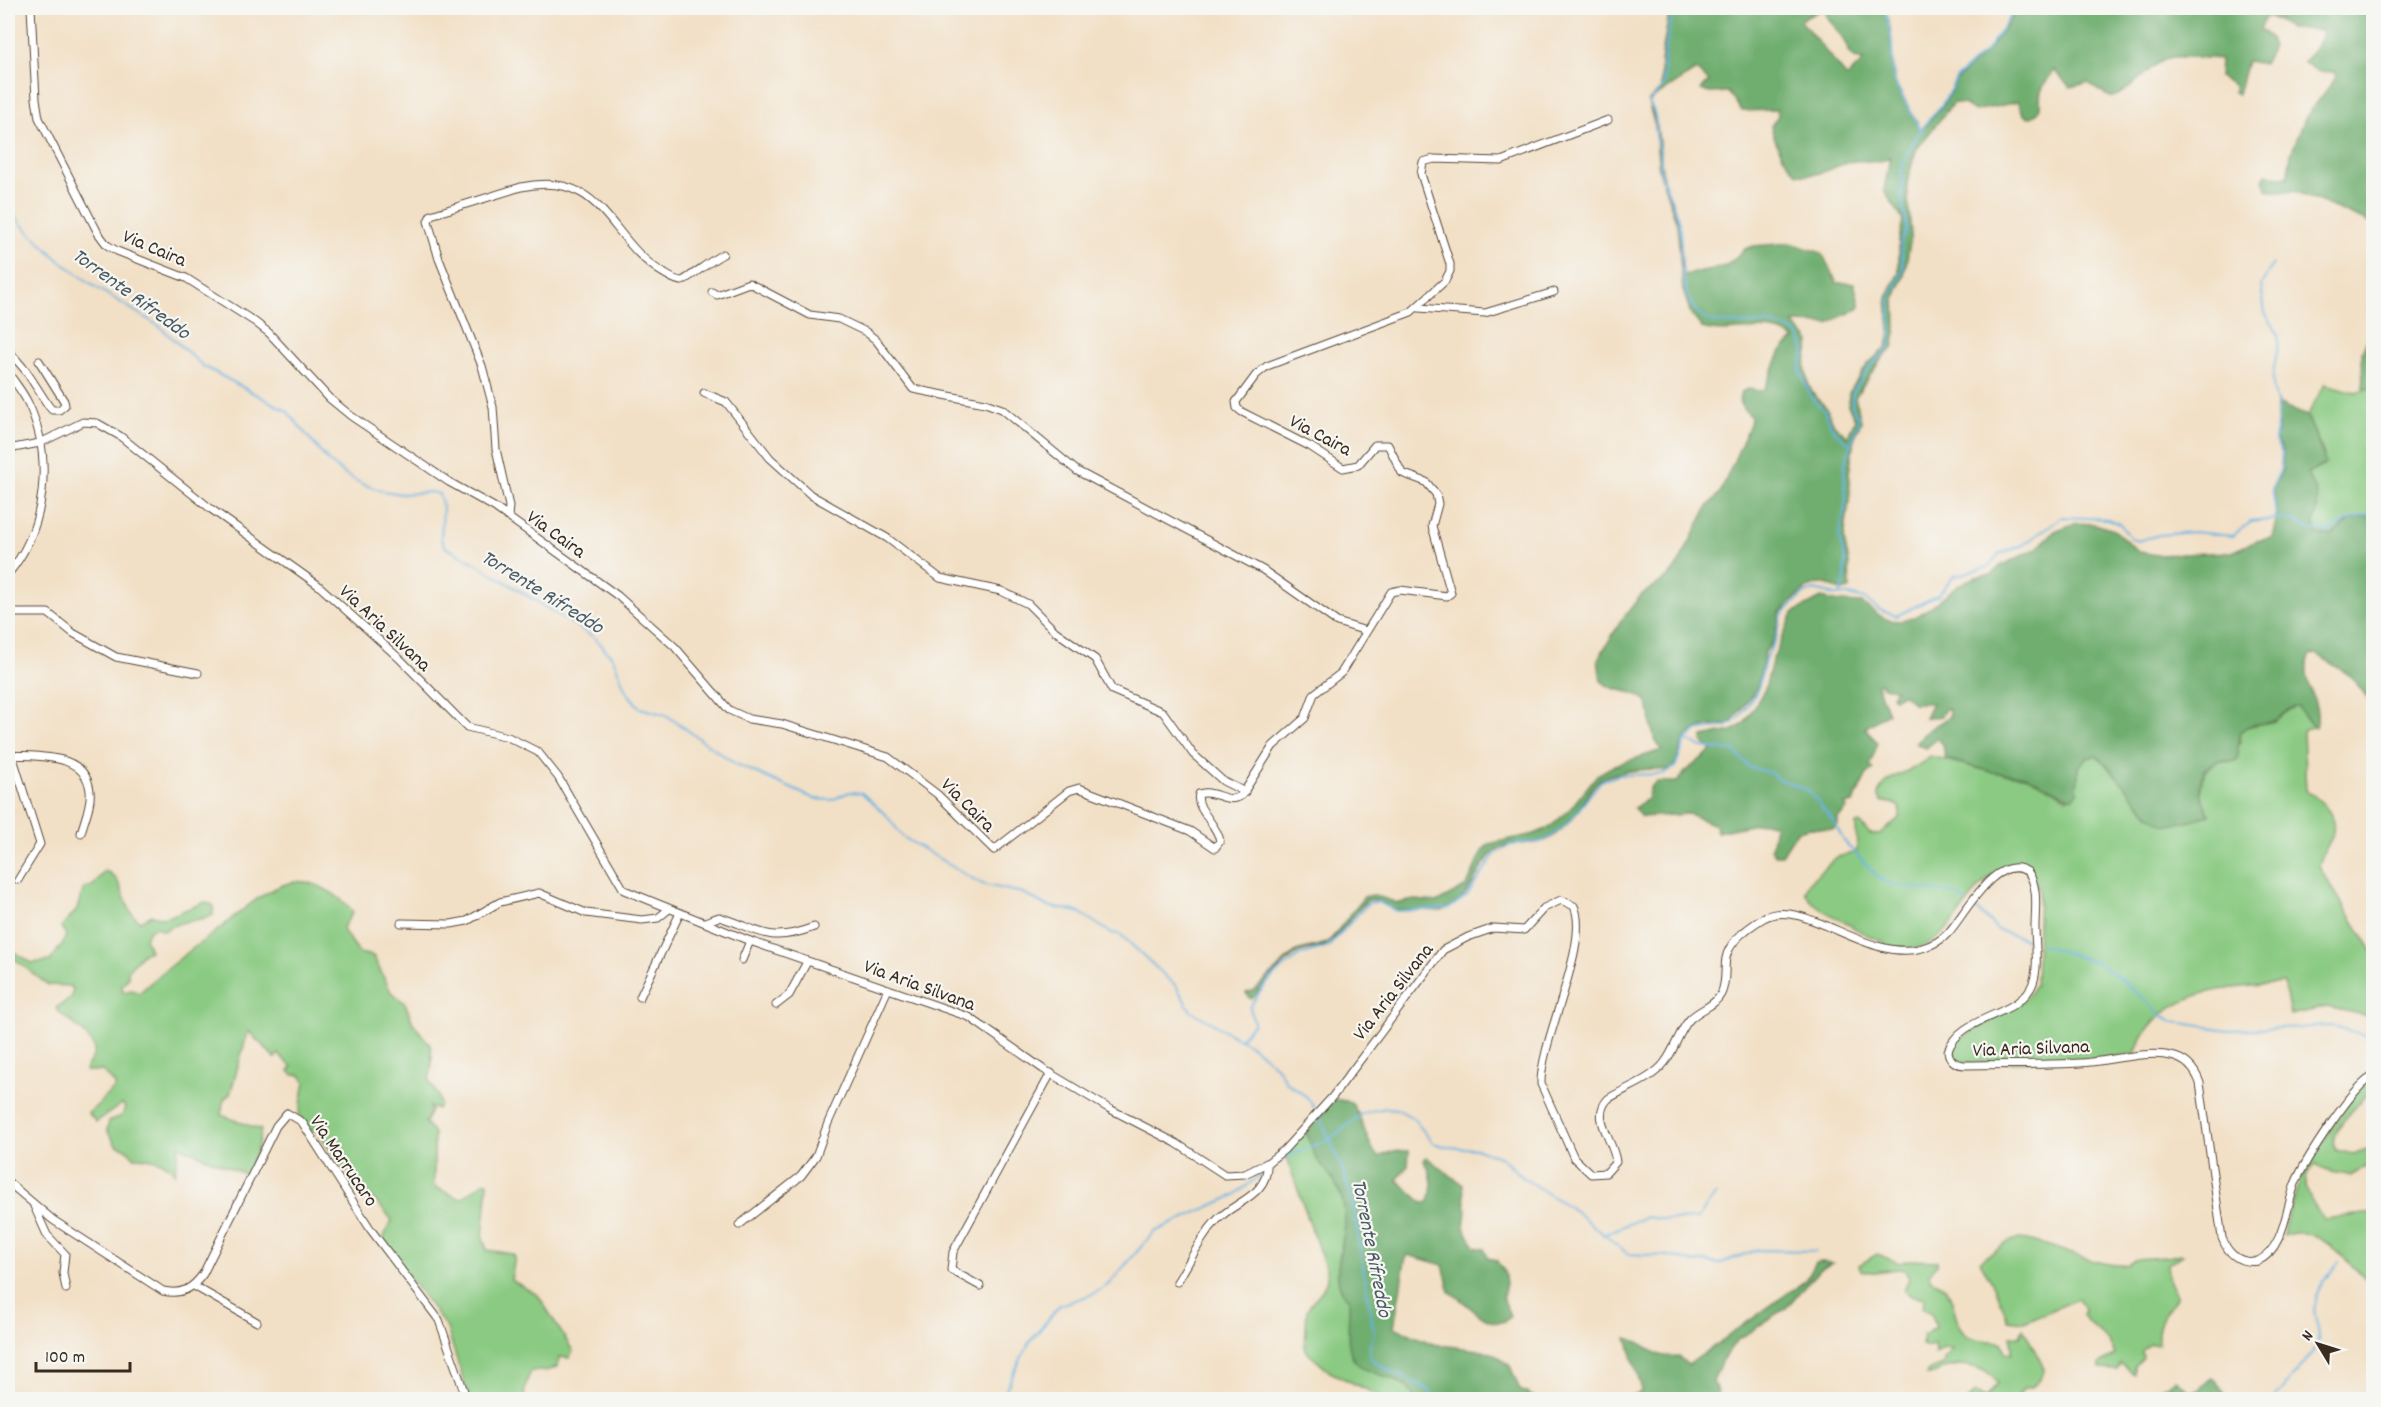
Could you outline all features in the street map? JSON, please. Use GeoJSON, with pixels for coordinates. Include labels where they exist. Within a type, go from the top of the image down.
{"type":"FeatureCollection","features":[{"type":"Feature","properties":{"kind":"street","name":"Via Caira"},"geometry":{"type":"LineString","coordinates":[[31,8],[39,118],[98,233],[107,244],[128,256],[186,278],[255,322],[269,333],[329,398],[351,416],[508,517],[632,607],[687,659],[729,710],[750,718],[782,724],[869,749],[888,757],[937,794],[994,850],[1069,791],[1079,788],[1190,831],[1215,848],[1220,841],[1219,832],[1199,804],[1199,794],[1204,792],[1234,799],[1245,792],[1273,746],[1305,717],[1314,694],[1341,673],[1384,601],[1394,591],[1447,596],[1451,593],[1432,526],[1438,504],[1436,494],[1426,482],[1402,473],[1388,445],[1375,445],[1358,465],[1343,468],[1311,447],[1242,412],[1236,405],[1256,375],[1267,366],[1419,308],[1445,281],[1450,268],[1421,174],[1423,162],[1434,159],[1501,161],[1608,120]]}},
{"type":"Feature","properties":{"kind":"street","name":"Via Caira"},"geometry":{"type":"LineString","coordinates":[[508,517],[509,506],[496,449],[493,407],[482,366],[440,259],[428,221],[430,215],[521,187],[535,184],[560,186],[572,189],[598,203],[628,242],[656,269],[679,281],[689,278],[699,267],[723,254]]}},
{"type":"Feature","properties":{"kind":"street"},"geometry":{"type":"LineString","coordinates":[[712,292],[717,295],[750,283],[810,315],[839,318],[876,340],[913,389],[1002,409],[1077,471],[1263,570],[1337,622],[1366,630]]}},
{"type":"Feature","properties":{"kind":"street","name":"Via Caira"},"geometry":{"type":"LineString","coordinates":[[1419,308],[1485,314],[1554,292]]}},
{"type":"Feature","properties":{"kind":"street"},"geometry":{"type":"LineString","coordinates":[[8,350],[26,371],[52,410],[58,410],[65,405],[64,401],[39,361]]}},
{"type":"Feature","properties":{"kind":"street"},"geometry":{"type":"LineString","coordinates":[[8,372],[28,401],[35,420],[40,443],[43,484],[38,513],[28,544],[8,574]]}},
{"type":"Feature","properties":{"kind":"street"},"geometry":{"type":"LineString","coordinates":[[704,393],[726,402],[770,458],[811,495],[887,538],[931,573],[940,578],[1001,591],[1029,604],[1055,631],[1095,659],[1112,690],[1162,712],[1192,754],[1223,780],[1245,792]]}},
{"type":"Feature","properties":{"kind":"street","name":"Via Aria Silvana"},"geometry":{"type":"LineString","coordinates":[[8,449],[40,443],[83,422],[97,423],[142,452],[211,509],[318,585],[401,660],[467,727],[508,737],[537,752],[558,777],[624,890],[750,942],[969,1017],[1051,1073],[1108,1108],[1176,1143],[1220,1173],[1237,1176],[1267,1163],[1295,1138],[1333,1096],[1443,950],[1490,929],[1524,930],[1548,904],[1565,900],[1576,910],[1577,930],[1541,1084],[1577,1163],[1590,1174],[1606,1173],[1614,1166],[1616,1158],[1601,1119],[1603,1104],[1613,1095],[1663,1065],[1687,1023],[1718,999],[1724,987],[1728,952],[1744,931],[1767,916],[1786,913],[1811,920],[1878,948],[1919,949],[1944,936],[1990,881],[2000,872],[2014,867],[2021,868],[2030,875],[2035,891],[2033,982],[2020,999],[1974,1024],[1953,1041],[1948,1050],[1949,1057],[1957,1064],[1965,1065],[2080,1063],[2158,1054],[2186,1062],[2196,1072],[2200,1083],[2222,1238],[2229,1251],[2239,1259],[2258,1261],[2273,1249],[2304,1167],[2348,1100],[2365,1080],[2373,1076]]}},
{"type":"Feature","properties":{"kind":"street"},"geometry":{"type":"LineString","coordinates":[[8,613],[48,613],[73,633],[116,657],[198,673]]}},
{"type":"Feature","properties":{"kind":"street"},"geometry":{"type":"LineString","coordinates":[[8,743],[40,844],[18,880]]}},
{"type":"Feature","properties":{"kind":"street"},"geometry":{"type":"LineString","coordinates":[[12,755],[68,760],[86,777],[91,792],[81,833]]}},
{"type":"Feature","properties":{"kind":"street"},"geometry":{"type":"LineString","coordinates":[[401,924],[452,924],[466,921],[500,902],[539,893],[586,913],[642,920],[658,918],[669,909]]}},
{"type":"Feature","properties":{"kind":"street"},"geometry":{"type":"LineString","coordinates":[[640,997],[680,913]]}},
{"type":"Feature","properties":{"kind":"street","name":"Via Aria Silvana"},"geometry":{"type":"LineString","coordinates":[[705,922],[718,916],[748,930],[774,936],[814,927]]}},
{"type":"Feature","properties":{"kind":"street"},"geometry":{"type":"LineString","coordinates":[[741,960],[750,942]]}},
{"type":"Feature","properties":{"kind":"street"},"geometry":{"type":"LineString","coordinates":[[776,1005],[789,995],[807,962]]}},
{"type":"Feature","properties":{"kind":"street"},"geometry":{"type":"LineString","coordinates":[[739,1225],[801,1176],[816,1156],[828,1123],[888,989]]}},
{"type":"Feature","properties":{"kind":"street"},"geometry":{"type":"LineString","coordinates":[[980,1286],[951,1270],[953,1252],[1051,1073]]}},
{"type":"Feature","properties":{"kind":"street","name":"Via Marrucaro"},"geometry":{"type":"LineString","coordinates":[[194,1286],[203,1274],[272,1132],[287,1113],[295,1116],[311,1135],[371,1230],[439,1320],[467,1400]]}},
{"type":"Feature","properties":{"kind":"street","name":"Via Aria Silvana"},"geometry":{"type":"LineString","coordinates":[[1177,1282],[1217,1220],[1250,1199],[1267,1173],[1267,1163]]}},
{"type":"Feature","properties":{"kind":"street"},"geometry":{"type":"LineString","coordinates":[[8,1182],[33,1204],[105,1256],[127,1266],[163,1291],[174,1293],[194,1286],[257,1322]]}},
{"type":"Feature","properties":{"kind":"street"},"geometry":{"type":"LineString","coordinates":[[33,1204],[47,1235],[64,1254],[63,1273],[66,1289]]}},
{"type":"Feature","properties":{"kind":"green space"},"geometry":{"type":"Polygon","coordinates":[[[1670,8],[1826,8],[1885,8],[1891,32],[1894,80],[1921,130],[1943,106],[1956,80],[1989,49],[2014,14],[2023,8],[2373,8],[2373,224],[2295,191],[2267,189],[2263,180],[2266,174],[2287,178],[2291,154],[2305,118],[2336,78],[2334,72],[2317,71],[2303,62],[2315,48],[2323,33],[2321,30],[2288,28],[2279,20],[2265,17],[2260,29],[2269,37],[2273,47],[2264,64],[2247,61],[2238,94],[2234,92],[2234,85],[2219,77],[2220,59],[2172,57],[2156,65],[2128,89],[2112,97],[2088,83],[2070,87],[2054,70],[2042,89],[2040,109],[2031,117],[2025,116],[2017,102],[1975,111],[1964,104],[1953,103],[1916,150],[1907,182],[1911,236],[1904,276],[1895,297],[1896,332],[1893,348],[1882,358],[1855,397],[1861,421],[1854,439],[1849,473],[1850,493],[1844,540],[1849,563],[1850,589],[1842,591],[1826,584],[1818,584],[1807,588],[1780,613],[1774,640],[1765,652],[1757,689],[1729,725],[1705,727],[1687,736],[1677,762],[1672,768],[1625,772],[1601,779],[1590,790],[1573,818],[1552,837],[1546,841],[1508,845],[1495,851],[1487,859],[1461,899],[1441,911],[1399,910],[1379,901],[1368,900],[1331,941],[1324,946],[1295,955],[1251,999],[1246,993],[1255,990],[1296,951],[1328,943],[1364,897],[1373,895],[1398,903],[1415,900],[1438,902],[1467,886],[1482,851],[1489,844],[1534,834],[1549,828],[1570,809],[1597,775],[1615,765],[1662,750],[1655,740],[1645,700],[1601,681],[1598,659],[1621,621],[1641,595],[1668,577],[1678,565],[1707,508],[1720,493],[1750,424],[1751,417],[1739,400],[1741,392],[1748,389],[1764,390],[1781,351],[1795,339],[1773,330],[1725,331],[1702,328],[1691,314],[1683,290],[1677,224],[1659,170],[1655,126],[1648,102],[1661,88],[1661,61],[1670,8]],[[1826,8],[1800,20],[1847,77],[1864,60],[1854,58],[1848,52],[1847,44],[1826,15],[1826,8]],[[1696,70],[1649,101],[1657,126],[1663,178],[1679,224],[1683,275],[1726,266],[1745,249],[1754,246],[1790,243],[1822,253],[1837,283],[1854,283],[1860,306],[1857,309],[1829,324],[1793,323],[1810,342],[1805,366],[1812,392],[1827,409],[1834,425],[1848,437],[1855,419],[1848,405],[1849,393],[1868,364],[1887,347],[1890,332],[1887,298],[1899,272],[1899,240],[1903,220],[1884,190],[1890,157],[1875,162],[1854,161],[1821,173],[1798,174],[1778,146],[1771,126],[1778,116],[1777,110],[1742,111],[1728,92],[1710,93],[1701,90],[1709,81],[1696,70]]]}},
{"type":"Feature","properties":{"kind":"green space"},"geometry":{"type":"Polygon","coordinates":[[[2373,328],[2373,387],[2363,390],[2362,351],[2373,328]]]}},
{"type":"Feature","properties":{"kind":"green space"},"geometry":{"type":"Polygon","coordinates":[[[2325,384],[2355,392],[2373,387],[2373,515],[2351,520],[2332,535],[2321,537],[2314,529],[2317,507],[2307,473],[2323,465],[2324,454],[2307,416],[2325,384]]]}},
{"type":"Feature","properties":{"kind":"green space"},"geometry":{"type":"Polygon","coordinates":[[[2277,403],[2307,416],[2326,463],[2307,473],[2318,501],[2314,520],[2317,535],[2332,535],[2351,520],[2373,515],[2373,705],[2351,676],[2317,654],[2310,655],[2307,672],[2316,709],[2316,727],[2313,727],[2298,707],[2290,709],[2273,721],[2248,726],[2244,729],[2239,737],[2237,760],[2218,761],[2210,765],[2202,777],[2202,793],[2210,815],[2169,825],[2161,823],[2096,756],[2087,758],[2078,767],[2077,793],[2071,798],[2025,776],[1992,772],[1945,758],[1943,745],[1938,738],[1926,748],[1915,743],[1928,730],[1949,717],[1949,709],[1945,709],[1941,716],[1925,718],[1932,703],[1913,703],[1903,694],[1893,698],[1892,695],[1896,689],[1883,687],[1880,683],[1877,685],[1888,713],[1865,728],[1878,743],[1870,765],[1874,770],[1867,774],[1853,803],[1845,805],[1847,809],[1838,818],[1838,825],[1833,829],[1810,828],[1797,831],[1782,855],[1775,855],[1771,849],[1775,825],[1765,822],[1717,832],[1715,825],[1689,814],[1641,817],[1634,808],[1647,799],[1650,788],[1656,782],[1677,782],[1686,771],[1712,750],[1702,741],[1703,737],[1732,731],[1744,724],[1765,689],[1772,661],[1793,613],[1821,598],[1862,603],[1886,619],[1904,620],[1928,609],[1964,582],[1991,575],[2000,566],[2036,549],[2055,531],[2075,523],[2094,524],[2114,530],[2139,552],[2157,555],[2231,552],[2256,541],[2272,538],[2277,517],[2273,489],[2282,470],[2283,452],[2275,439],[2278,431],[2277,403]]]}},
{"type":"Feature","properties":{"kind":"green space"},"geometry":{"type":"Polygon","coordinates":[[[2293,707],[2298,707],[2313,727],[2304,729],[2303,733],[2306,790],[2323,803],[2333,821],[2332,836],[2319,867],[2373,952],[2373,1017],[2327,1007],[2290,1015],[2284,983],[2239,987],[2217,990],[2177,1004],[2160,1015],[2146,1032],[2135,1054],[2088,1060],[1963,1063],[1957,1061],[1951,1053],[1956,1041],[2023,1001],[2036,985],[2039,890],[2030,871],[2016,863],[1998,871],[1983,883],[1946,930],[1932,941],[1915,948],[1894,948],[1863,933],[1820,908],[1808,898],[1805,892],[1808,883],[1837,857],[1857,852],[1856,824],[1860,823],[1870,834],[1881,834],[1900,817],[1900,808],[1895,804],[1881,801],[1878,794],[1888,781],[1916,767],[1930,756],[1992,772],[2025,776],[2048,786],[2066,798],[2077,793],[2078,767],[2087,758],[2096,756],[2109,765],[2149,815],[2169,825],[2210,815],[2201,793],[2205,773],[2218,761],[2233,762],[2240,742],[2239,734],[2246,727],[2274,721],[2293,707]]]}},
{"type":"Feature","properties":{"kind":"green space"},"geometry":{"type":"Polygon","coordinates":[[[104,871],[116,879],[130,910],[140,921],[152,915],[165,918],[205,902],[213,905],[213,915],[175,925],[164,931],[156,927],[149,930],[145,938],[150,951],[142,954],[128,970],[128,978],[122,985],[123,992],[132,990],[139,993],[249,905],[268,892],[289,883],[307,882],[325,889],[353,912],[343,927],[345,934],[359,953],[373,956],[391,992],[405,1003],[413,1023],[431,1046],[432,1064],[429,1081],[439,1097],[440,1106],[437,1109],[429,1107],[431,1111],[425,1123],[434,1133],[434,1187],[461,1199],[484,1182],[488,1182],[483,1238],[487,1250],[512,1254],[515,1257],[511,1280],[538,1295],[573,1351],[569,1358],[559,1357],[558,1366],[554,1368],[532,1371],[526,1385],[525,1399],[469,1399],[447,1328],[382,1241],[392,1220],[332,1154],[318,1129],[310,1131],[299,1115],[305,1082],[301,1075],[293,1075],[289,1071],[292,1067],[278,1054],[275,1058],[248,1031],[230,1094],[224,1099],[221,1115],[261,1130],[257,1150],[247,1175],[179,1146],[175,1173],[162,1162],[134,1157],[125,1148],[116,1145],[107,1130],[109,1121],[122,1116],[125,1107],[122,1104],[96,1122],[88,1113],[115,1088],[115,1084],[103,1071],[86,1071],[94,1054],[94,1048],[87,1036],[56,1008],[71,998],[73,989],[70,986],[48,985],[8,954],[8,948],[32,963],[50,961],[66,935],[61,927],[76,911],[84,888],[93,886],[104,871]]]}},
{"type":"Feature","properties":{"kind":"green space"},"geometry":{"type":"Polygon","coordinates":[[[2373,1078],[2371,1087],[2365,1096],[2335,1133],[2333,1142],[2336,1150],[2353,1154],[2373,1147],[2373,1162],[2351,1176],[2327,1171],[2315,1165],[2309,1171],[2306,1185],[2311,1200],[2324,1219],[2373,1213],[2373,1287],[2333,1248],[2309,1234],[2297,1233],[2284,1236],[2284,1227],[2302,1174],[2355,1093],[2373,1078]]]}},
{"type":"Feature","properties":{"kind":"green space"},"geometry":{"type":"Polygon","coordinates":[[[1334,1099],[1351,1102],[1378,1157],[1394,1151],[1409,1151],[1408,1166],[1397,1180],[1423,1203],[1429,1202],[1432,1186],[1430,1171],[1424,1161],[1426,1157],[1463,1185],[1466,1212],[1464,1227],[1475,1247],[1484,1249],[1488,1258],[1496,1260],[1504,1271],[1506,1283],[1503,1297],[1510,1317],[1503,1322],[1495,1322],[1479,1315],[1450,1292],[1443,1265],[1408,1255],[1394,1327],[1433,1344],[1492,1352],[1510,1366],[1520,1390],[1538,1399],[1415,1399],[1411,1390],[1404,1384],[1357,1364],[1352,1356],[1348,1335],[1349,1299],[1342,1292],[1338,1274],[1345,1213],[1338,1188],[1314,1155],[1306,1132],[1334,1099]]]}},
{"type":"Feature","properties":{"kind":"green space"},"geometry":{"type":"Polygon","coordinates":[[[1306,1132],[1314,1154],[1335,1181],[1343,1201],[1345,1224],[1338,1274],[1342,1292],[1349,1299],[1351,1354],[1409,1389],[1415,1399],[1386,1399],[1330,1372],[1308,1353],[1305,1347],[1307,1309],[1323,1289],[1327,1280],[1326,1270],[1285,1153],[1306,1132]]]}},
{"type":"Feature","properties":{"kind":"green space"},"geometry":{"type":"Polygon","coordinates":[[[2021,1239],[2114,1265],[2126,1265],[2143,1258],[2183,1255],[2167,1264],[2169,1282],[2177,1296],[2160,1323],[2158,1344],[2150,1344],[2142,1351],[2143,1358],[2134,1366],[2134,1374],[2120,1363],[2117,1370],[2100,1369],[2100,1364],[2115,1355],[2105,1338],[2082,1315],[2084,1310],[2078,1299],[2024,1322],[2008,1320],[1998,1294],[1980,1261],[2010,1241],[2021,1239]]]}},
{"type":"Feature","properties":{"kind":"green space"},"geometry":{"type":"Polygon","coordinates":[[[1877,1254],[1899,1263],[1910,1260],[1937,1261],[1937,1265],[1929,1273],[1930,1279],[1946,1287],[1957,1321],[1964,1334],[1972,1338],[2001,1342],[2005,1352],[2012,1353],[2011,1336],[2020,1336],[2023,1328],[2044,1368],[2040,1379],[2032,1386],[2024,1388],[2016,1399],[1968,1400],[1975,1393],[1986,1397],[1998,1383],[1982,1370],[1961,1365],[1926,1375],[1928,1371],[1944,1364],[1944,1359],[1952,1349],[1944,1348],[1935,1354],[1934,1344],[1928,1347],[1922,1345],[1923,1336],[1936,1327],[1931,1313],[1922,1308],[1925,1298],[1909,1295],[1904,1291],[1909,1278],[1905,1270],[1867,1272],[1861,1270],[1859,1265],[1877,1254]]]}},
{"type":"Feature","properties":{"kind":"green space"},"geometry":{"type":"Polygon","coordinates":[[[1816,1263],[1832,1263],[1819,1270],[1785,1309],[1737,1340],[1722,1360],[1713,1381],[1720,1399],[1624,1399],[1642,1390],[1627,1338],[1663,1356],[1678,1356],[1688,1365],[1806,1280],[1816,1263]]]}},
{"type":"Feature","properties":{"kind":"green space"},"geometry":{"type":"Polygon","coordinates":[[[2211,1378],[2216,1381],[2229,1399],[2145,1398],[2176,1379],[2191,1392],[2198,1390],[2211,1378]]]}},
{"type":"Feature","properties":{"kind":"waterway"},"geometry":{"type":"LineString","coordinates":[[1673,8],[1664,57],[1664,85],[1649,103],[1653,110],[1656,140],[1661,155],[1660,170],[1678,219],[1682,270],[1687,296],[1693,307],[1709,321],[1772,325],[1798,334],[1805,350],[1800,370],[1811,397],[1825,411],[1834,431],[1849,443]]}},
{"type":"Feature","properties":{"kind":"waterway"},"geometry":{"type":"LineString","coordinates":[[1885,8],[1892,43],[1893,79],[1920,129]]}},
{"type":"Feature","properties":{"kind":"waterway"},"geometry":{"type":"LineString","coordinates":[[1840,594],[1845,581],[1845,558],[1839,539],[1846,502],[1844,467],[1859,419],[1852,407],[1853,392],[1871,365],[1889,348],[1891,341],[1890,298],[1903,269],[1901,242],[1907,228],[1901,196],[1904,185],[1901,171],[1908,151],[1925,124],[1942,105],[1957,77],[1987,50],[2012,14],[2020,8]]}},
{"type":"Feature","properties":{"kind":"waterway","name":"Torrente Rifreddo"},"geometry":{"type":"LineString","coordinates":[[8,103],[11,123],[8,142]]}},
{"type":"Feature","properties":{"kind":"waterway","name":"Torrente Rifreddo"},"geometry":{"type":"LineString","coordinates":[[8,207],[23,226],[60,261],[97,288],[159,326],[203,366],[287,411],[328,461],[346,475],[362,484],[383,491],[402,494],[431,492],[439,494],[443,507],[441,539],[445,547],[477,564],[595,638],[613,658],[626,691],[640,708],[666,715],[734,763],[815,799],[832,800],[849,792],[862,793],[887,816],[903,837],[973,879],[985,885],[1023,893],[1047,906],[1079,912],[1111,933],[1120,934],[1176,986],[1191,1011],[1252,1046],[1277,1067],[1286,1082],[1307,1097],[1316,1110]]}},
{"type":"Feature","properties":{"kind":"waterway"},"geometry":{"type":"LineString","coordinates":[[2273,264],[2261,285],[2265,313],[2277,332],[2279,341],[2273,373],[2273,387],[2279,409],[2275,441],[2282,453],[2280,471],[2272,488],[2276,517]]}},
{"type":"Feature","properties":{"kind":"waterway"},"geometry":{"type":"LineString","coordinates":[[1240,1039],[1254,1023],[1250,1007],[1274,975],[1300,955],[1329,946],[1368,903],[1378,902],[1397,911],[1448,909],[1467,896],[1494,855],[1510,845],[1543,841],[1550,837],[1569,822],[1601,781],[1619,775],[1662,774],[1675,767],[1686,740],[1696,731],[1728,726],[1739,718],[1758,690],[1766,657],[1776,639],[1782,614],[1805,593],[1814,590],[1865,599],[1879,610],[1896,616],[1938,595],[1954,576],[1988,567],[1998,555],[2023,545],[2062,517],[2109,519],[2120,524],[2130,537],[2137,541],[2159,535],[2193,532],[2232,536],[2251,522],[2277,519],[2291,520],[2312,530],[2329,532],[2348,520],[2374,513]]}},
{"type":"Feature","properties":{"kind":"waterway"},"geometry":{"type":"LineString","coordinates":[[1687,741],[1702,747],[1734,751],[1749,767],[1771,773],[1778,779],[1808,790],[1834,822],[1844,841],[1880,879],[1897,886],[1952,893],[1966,901]]}},
{"type":"Feature","properties":{"kind":"waterway"},"geometry":{"type":"LineString","coordinates":[[1973,906],[1998,930],[2033,942]]}},
{"type":"Feature","properties":{"kind":"waterway"},"geometry":{"type":"LineString","coordinates":[[2042,945],[2096,962],[2122,980],[2163,1016],[2174,1022],[2229,1030],[2334,1026],[2374,1038]]}},
{"type":"Feature","properties":{"kind":"waterway"},"geometry":{"type":"LineString","coordinates":[[1272,1167],[1292,1154],[1330,1139],[1363,1113],[1386,1108],[1397,1109],[1413,1118],[1433,1143],[1447,1147],[1478,1149],[1502,1158],[1525,1179],[1575,1211],[1628,1254],[1669,1256],[1696,1263],[1705,1261],[1718,1264],[1756,1250],[1816,1251]]}},
{"type":"Feature","properties":{"kind":"waterway","name":"Torrente Rifreddo"},"geometry":{"type":"LineString","coordinates":[[1319,1115],[1344,1173],[1352,1202],[1374,1332],[1369,1349],[1370,1357],[1387,1369],[1423,1386],[1438,1400]]}},
{"type":"Feature","properties":{"kind":"waterway"},"geometry":{"type":"LineString","coordinates":[[995,1400],[1004,1393],[1029,1343],[1060,1305],[1093,1294],[1108,1285],[1154,1232],[1235,1195],[1265,1171]]}},
{"type":"Feature","properties":{"kind":"waterway"},"geometry":{"type":"LineString","coordinates":[[1603,1235],[1645,1217],[1667,1220],[1697,1219],[1716,1194]]}},
{"type":"Feature","properties":{"kind":"waterway"},"geometry":{"type":"LineString","coordinates":[[2274,1400],[2317,1344],[2319,1333],[2314,1308],[2315,1300],[2324,1280],[2339,1262]]}}]}
